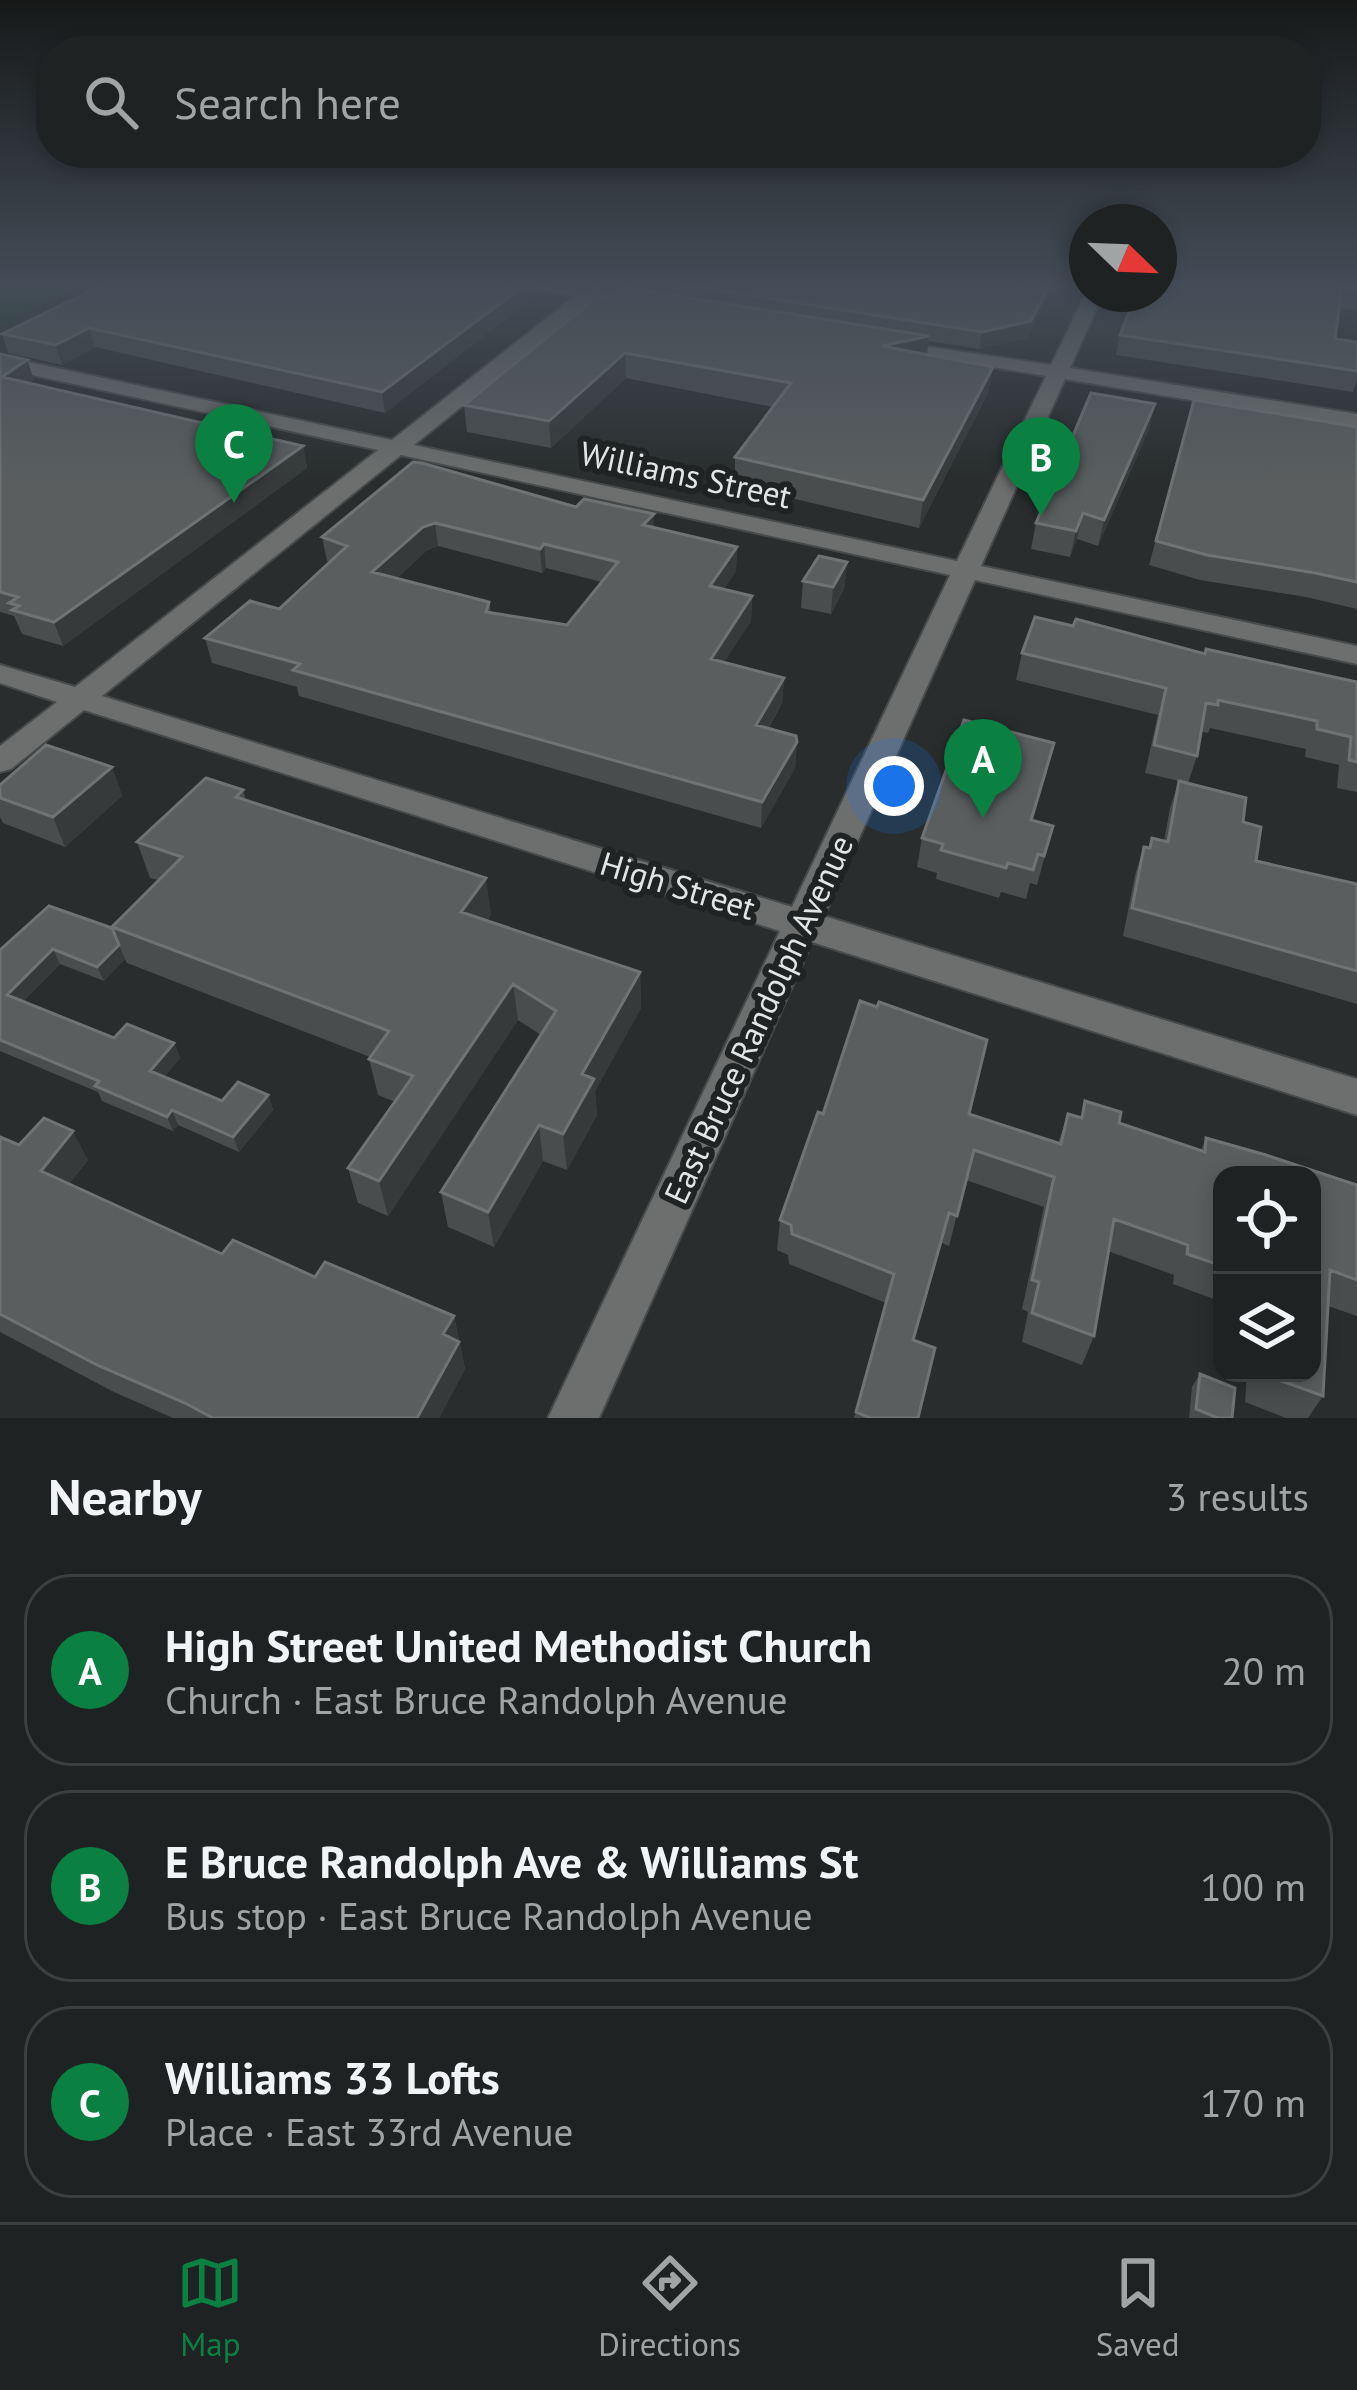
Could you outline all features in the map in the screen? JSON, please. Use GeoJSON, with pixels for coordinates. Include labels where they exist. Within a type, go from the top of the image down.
{"type":"FeatureCollection","features":[{"type":"Feature","properties":{"kind":"street"},"geometry":{"type":"LineString","coordinates":[[0,762],[519,350]]}},
{"type":"Feature","properties":{"kind":"street"},"geometry":{"type":"LineString","coordinates":[[929,350],[1357,421]]}},
{"type":"Feature","properties":{"kind":"street","name":"East Bruce Randolph Avenue"},"geometry":{"type":"LineString","coordinates":[[573,1418],[1068,350]]}},
{"type":"Feature","properties":{"kind":"street","name":"Williams Street"},"geometry":{"type":"LineString","coordinates":[[0,362],[1357,655]]}},
{"type":"Feature","properties":{"kind":"street","name":"High Street"},"geometry":{"type":"LineString","coordinates":[[0,674],[1357,1097]]}},
{"type":"Feature","properties":{"kind":"building"},"geometry":{"type":"Polygon","coordinates":[[[191,350],[438,350],[382,392],[191,350]]]}},
{"type":"Feature","properties":{"kind":"building"},"geometry":{"type":"Polygon","coordinates":[[[532,350],[904,350],[993,367],[923,500],[735,457],[791,383],[625,353],[549,421],[464,405],[532,350]]]}},
{"type":"Feature","properties":{"kind":"building"},"geometry":{"type":"Polygon","coordinates":[[[1220,350],[1357,350],[1357,371],[1220,350]]]}},
{"type":"Feature","properties":{"kind":"building"},"geometry":{"type":"Polygon","coordinates":[[[0,354],[27,360],[2,377],[303,446],[54,622],[12,610],[19,606],[9,603],[18,597],[0,592],[0,354]]]}},
{"type":"Feature","properties":{"kind":"building"},"geometry":{"type":"Polygon","coordinates":[[[1091,393],[1155,404],[1104,520],[1083,513],[1076,531],[1036,523],[1091,393]]]}},
{"type":"Feature","properties":{"kind":"building"},"geometry":{"type":"Polygon","coordinates":[[[1194,400],[1357,427],[1357,582],[1156,541],[1194,400]]]}},
{"type":"Feature","properties":{"kind":"building"},"geometry":{"type":"Polygon","coordinates":[[[413,462],[576,507],[584,499],[654,514],[643,525],[737,547],[710,586],[752,596],[711,659],[784,678],[756,725],[796,736],[797,742],[762,802],[293,670],[300,664],[205,638],[250,601],[279,609],[347,546],[322,537],[413,462]],[[435,523],[423,527],[372,572],[489,602],[486,612],[567,625],[618,562],[544,544],[540,549],[435,523]]]}},
{"type":"Feature","properties":{"kind":"building"},"geometry":{"type":"Polygon","coordinates":[[[819,556],[847,562],[833,587],[803,581],[819,556]]]}},
{"type":"Feature","properties":{"kind":"building"},"geometry":{"type":"Polygon","coordinates":[[[1035,617],[1073,626],[1076,619],[1205,654],[1206,649],[1357,682],[1357,762],[1349,760],[1351,737],[1317,729],[1317,721],[1218,700],[1218,705],[1206,703],[1197,756],[1154,745],[1166,688],[1022,653],[1035,617]]]}},
{"type":"Feature","properties":{"kind":"building"},"geometry":{"type":"Polygon","coordinates":[[[964,720],[1054,743],[1031,820],[1053,826],[1044,856],[1038,854],[1033,870],[1008,863],[1006,868],[941,850],[943,844],[922,838],[964,720]]]}},
{"type":"Feature","properties":{"kind":"building"},"geometry":{"type":"Polygon","coordinates":[[[46,745],[112,767],[53,817],[0,798],[0,785],[46,745]]]}},
{"type":"Feature","properties":{"kind":"building"},"geometry":{"type":"Polygon","coordinates":[[[206,778],[243,790],[236,797],[486,878],[461,912],[640,972],[582,1074],[594,1079],[563,1134],[539,1125],[488,1212],[441,1192],[556,1011],[513,984],[379,1181],[348,1168],[413,1076],[369,1059],[389,1031],[112,927],[182,857],[137,842],[206,778]]]}},
{"type":"Feature","properties":{"kind":"building"},"geometry":{"type":"Polygon","coordinates":[[[1179,781],[1246,798],[1243,822],[1261,827],[1256,861],[1357,884],[1357,971],[1132,908],[1144,847],[1150,848],[1152,838],[1168,842],[1179,781]]]}},
{"type":"Feature","properties":{"kind":"building"},"geometry":{"type":"Polygon","coordinates":[[[49,906],[112,928],[119,945],[97,967],[53,949],[7,995],[114,1038],[127,1024],[174,1043],[150,1071],[222,1101],[238,1082],[268,1095],[233,1137],[172,1110],[167,1117],[95,1086],[99,1081],[0,1040],[0,950],[49,906]]]}},
{"type":"Feature","properties":{"kind":"building"},"geometry":{"type":"Polygon","coordinates":[[[860,1001],[877,1007],[879,1002],[987,1040],[969,1114],[1061,1144],[1068,1114],[1082,1118],[1085,1101],[1121,1112],[1119,1123],[1205,1152],[1206,1138],[1299,1166],[1213,1166],[1213,1263],[1187,1254],[1188,1245],[1114,1219],[1094,1336],[1032,1313],[1039,1282],[1032,1280],[1054,1177],[974,1150],[957,1216],[949,1213],[913,1340],[935,1348],[918,1418],[870,1418],[856,1412],[894,1274],[792,1234],[791,1225],[780,1220],[818,1112],[823,1114],[860,1001]]]}},
{"type":"Feature","properties":{"kind":"building"},"geometry":{"type":"Polygon","coordinates":[[[44,1118],[73,1131],[41,1171],[222,1254],[233,1240],[315,1277],[325,1262],[454,1316],[443,1334],[459,1342],[417,1418],[213,1418],[0,1314],[0,1137],[19,1145],[44,1118]]]}},
{"type":"Feature","properties":{"kind":"building"},"geometry":{"type":"Polygon","coordinates":[[[1321,1173],[1357,1185],[1357,1280],[1330,1270],[1323,1396],[1284,1382],[1321,1382],[1321,1173]]]}},
{"type":"Feature","properties":{"kind":"building"},"geometry":{"type":"Polygon","coordinates":[[[1200,1374],[1235,1388],[1232,1418],[1196,1409],[1200,1374]]]}},
{"type":"Feature","properties":{"kind":"place","name":"Williams 33 Lofts"},"geometry":{"type":"Point","coordinates":[234,503]}},
{"type":"Feature","properties":{"kind":"place","name":"E Bruce Randolph Ave & Williams St"},"geometry":{"type":"Point","coordinates":[1041,516]}},
{"type":"Feature","properties":{"kind":"place","name":"High Street United Methodist Church"},"geometry":{"type":"Point","coordinates":[983,818]}}]}
